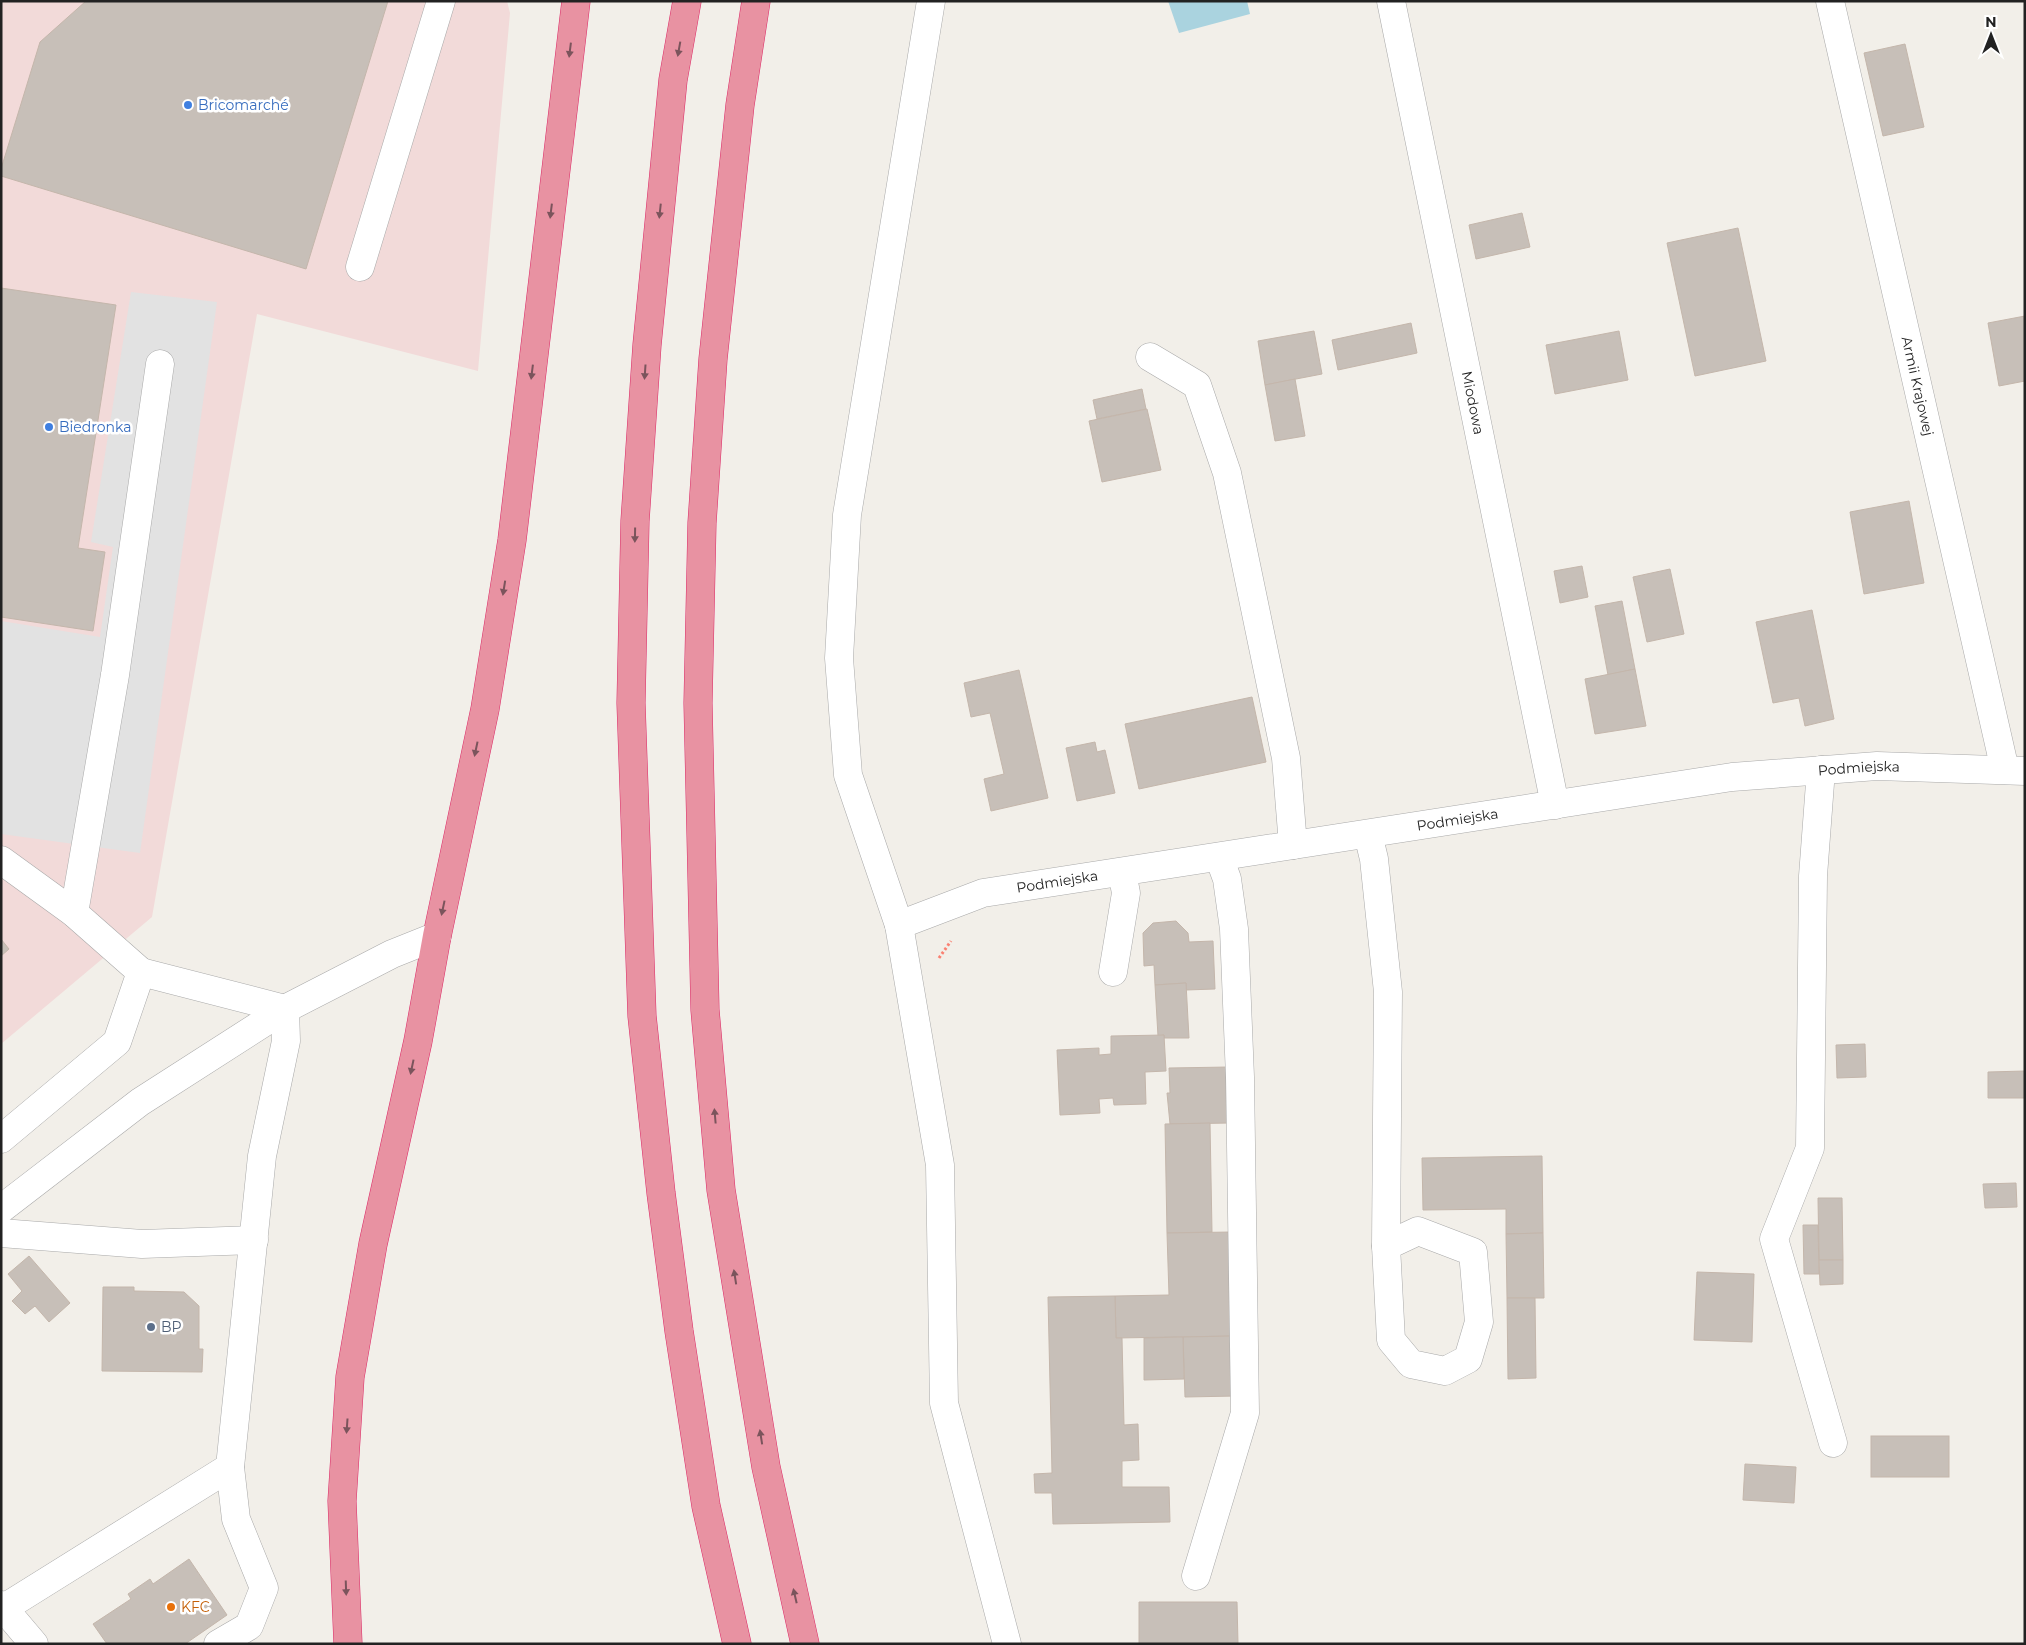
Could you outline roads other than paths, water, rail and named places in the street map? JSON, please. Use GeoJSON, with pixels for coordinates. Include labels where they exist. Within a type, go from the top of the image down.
{"type":"FeatureCollection","features":[{"type":"Feature","properties":{"kind":"highway"},"geometry":{"type":"LineString","coordinates":[[348,1644],[342,1501],[350,1378],[374,1244],[418,1041],[437,936],[485,709],[512,540],[576,1]]}},
{"type":"Feature","properties":{"kind":"highway"},"geometry":{"type":"LineString","coordinates":[[687,1],[673,80],[647,345],[635,521],[632,712],[642,1016],[660,1184],[679,1331],[706,1506],[737,1644]]}},
{"type":"Feature","properties":{"kind":"highway"},"geometry":{"type":"LineString","coordinates":[[756,1],[740,105],[714,349],[702,523],[698,703],[705,1010],[721,1190],[766,1467],[805,1644]]}},
{"type":"Feature","properties":{"kind":"street"},"geometry":{"type":"LineString","coordinates":[[360,267],[441,1]]}},
{"type":"Feature","properties":{"kind":"street"},"geometry":{"type":"LineString","coordinates":[[931,1],[847,515],[839,658],[848,775],[899,925],[940,1165],[944,1403],[1007,1644]]}},
{"type":"Feature","properties":{"kind":"street","name":"Miodowa"},"geometry":{"type":"LineString","coordinates":[[1391,1],[1555,805]]}},
{"type":"Feature","properties":{"kind":"street","name":"Armii Krajowej"},"geometry":{"type":"LineString","coordinates":[[1830,1],[2015,771]]}},
{"type":"Feature","properties":{"kind":"street"},"geometry":{"type":"LineString","coordinates":[[1150,357],[1197,385],[1227,473],[1286,758],[1292,845]]}},
{"type":"Feature","properties":{"kind":"street"},"geometry":{"type":"LineString","coordinates":[[74,913],[114,675],[160,364]]}},
{"type":"Feature","properties":{"kind":"street","name":"Podmiejska"},"geometry":{"type":"LineString","coordinates":[[899,925],[983,893],[1732,777],[1877,766],[2015,771]]}},
{"type":"Feature","properties":{"kind":"street"},"geometry":{"type":"LineString","coordinates":[[1821,770],[1813,876],[1810,1148],[1774,1239],[1833,1443]]}},
{"type":"Feature","properties":{"kind":"street"},"geometry":{"type":"LineString","coordinates":[[1368,834],[1374,859],[1388,992],[1386,1246],[1391,1340],[1411,1364],[1445,1372],[1468,1360],[1478,1322],[1473,1252],[1418,1231],[1386,1246]]}},
{"type":"Feature","properties":{"kind":"street"},"geometry":{"type":"LineString","coordinates":[[1196,1576],[1245,1413],[1240,1077],[1234,929],[1226,879],[1218,857]]}},
{"type":"Feature","properties":{"kind":"street"},"geometry":{"type":"LineString","coordinates":[[1,860],[74,913],[141,972],[285,1009]]}},
{"type":"Feature","properties":{"kind":"street"},"geometry":{"type":"LineString","coordinates":[[1113,972],[1126,893],[1122,872]]}},
{"type":"Feature","properties":{"kind":"street"},"geometry":{"type":"LineString","coordinates":[[1,1209],[140,1102],[285,1009],[392,954],[437,936]]}},
{"type":"Feature","properties":{"kind":"street"},"geometry":{"type":"LineString","coordinates":[[1,1139],[118,1042],[141,972]]}},
{"type":"Feature","properties":{"kind":"street"},"geometry":{"type":"LineString","coordinates":[[218,1644],[249,1626],[264,1588],[236,1519],[230,1467],[262,1156],[286,1041],[285,1009]]}},
{"type":"Feature","properties":{"kind":"street"},"geometry":{"type":"LineString","coordinates":[[1,1233],[142,1244],[254,1240]]}},
{"type":"Feature","properties":{"kind":"street"},"geometry":{"type":"LineString","coordinates":[[34,1644],[3,1606],[230,1467]]}},
{"type":"Feature","properties":{"kind":"water"},"geometry":{"type":"Polygon","coordinates":[[[1168,1],[1247,1],[1250,14],[1179,33],[1168,1]]]}},
{"type":"Feature","properties":{"kind":"place","name":"Bricomarché"},"geometry":{"type":"Point","coordinates":[188,105]}},
{"type":"Feature","properties":{"kind":"place","name":"Biedronka"},"geometry":{"type":"Point","coordinates":[49,427]}},
{"type":"Feature","properties":{"kind":"place","name":"BP"},"geometry":{"type":"Point","coordinates":[151,1327]}},
{"type":"Feature","properties":{"kind":"place","name":"KFC"},"geometry":{"type":"Point","coordinates":[171,1607]}}]}
